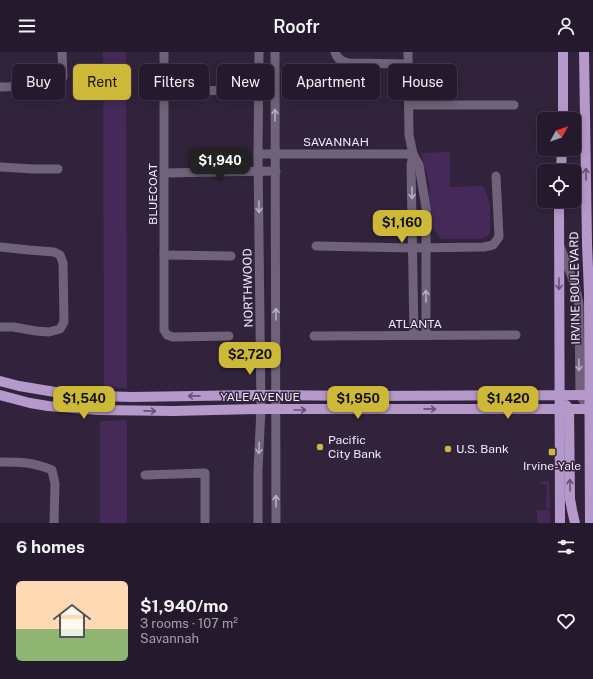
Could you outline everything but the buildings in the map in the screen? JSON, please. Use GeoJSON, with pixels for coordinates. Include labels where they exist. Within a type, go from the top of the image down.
{"type":"FeatureCollection","features":[{"type":"Feature","properties":{"kind":"main road"},"geometry":{"type":"LineString","coordinates":[[563,52],[563,112]]}},
{"type":"Feature","properties":{"kind":"main road","name":"IRVINE BOULEVARD"},"geometry":{"type":"LineString","coordinates":[[584,52],[589,293],[587,395],[591,409],[590,523]]}},
{"type":"Feature","properties":{"kind":"main road","name":"IRVINE BOULEVARD"},"geometry":{"type":"LineString","coordinates":[[559,208],[560,395]]}},
{"type":"Feature","properties":{"kind":"main road","name":"YALE AVENUE"},"geometry":{"type":"LineString","coordinates":[[0,381],[55,392],[132,397],[261,395],[587,395]]}},
{"type":"Feature","properties":{"kind":"main road","name":"YALE AVENUE"},"geometry":{"type":"LineString","coordinates":[[0,395],[48,406],[98,410],[591,409]]}},
{"type":"Feature","properties":{"kind":"main road"},"geometry":{"type":"LineString","coordinates":[[560,395],[564,409],[570,499],[575,523]]}},
{"type":"Feature","properties":{"kind":"main road"},"geometry":{"type":"LineString","coordinates":[[560,523],[564,409]]}},
{"type":"Feature","properties":{"kind":"street"},"geometry":{"type":"LineString","coordinates":[[0,87],[53,86],[60,84],[63,76],[62,52]]}},
{"type":"Feature","properties":{"kind":"street","name":"BLUECOAT"},"geometry":{"type":"LineString","coordinates":[[164,52],[164,64]]}},
{"type":"Feature","properties":{"kind":"street","name":"NORTHWOOD"},"geometry":{"type":"LineString","coordinates":[[258,52],[261,395],[258,470],[258,523]]}},
{"type":"Feature","properties":{"kind":"street"},"geometry":{"type":"LineString","coordinates":[[275,52],[276,523]]}},
{"type":"Feature","properties":{"kind":"street"},"geometry":{"type":"LineString","coordinates":[[408,52],[408,64]]}},
{"type":"Feature","properties":{"kind":"street"},"geometry":{"type":"LineString","coordinates":[[337,56],[343,62],[349,64],[388,64]]}},
{"type":"Feature","properties":{"kind":"street","name":"BLUECOAT"},"geometry":{"type":"LineString","coordinates":[[165,100],[164,330],[167,335],[180,338],[229,336]]}},
{"type":"Feature","properties":{"kind":"street"},"geometry":{"type":"LineString","coordinates":[[409,100],[409,136],[413,154],[419,165],[426,208],[426,335]]}},
{"type":"Feature","properties":{"kind":"street"},"geometry":{"type":"LineString","coordinates":[[409,105],[514,105]]}},
{"type":"Feature","properties":{"kind":"street","name":"SAVANNAH"},"geometry":{"type":"LineString","coordinates":[[258,154],[413,154]]}},
{"type":"Feature","properties":{"kind":"street"},"geometry":{"type":"LineString","coordinates":[[413,154],[412,248],[414,336]]}},
{"type":"Feature","properties":{"kind":"street"},"geometry":{"type":"LineString","coordinates":[[0,167],[58,169]]}},
{"type":"Feature","properties":{"kind":"street"},"geometry":{"type":"LineString","coordinates":[[165,173],[276,171]]}},
{"type":"Feature","properties":{"kind":"street"},"geometry":{"type":"LineString","coordinates":[[316,246],[412,248],[484,247],[493,244],[498,237],[496,176]]}},
{"type":"Feature","properties":{"kind":"street"},"geometry":{"type":"LineString","coordinates":[[559,245],[576,288],[579,304],[587,395]]}},
{"type":"Feature","properties":{"kind":"street"},"geometry":{"type":"LineString","coordinates":[[0,247],[54,252],[60,255],[63,263],[64,313],[64,322],[60,329],[48,332],[36,332],[0,327]]}},
{"type":"Feature","properties":{"kind":"street"},"geometry":{"type":"LineString","coordinates":[[164,255],[231,256]]}},
{"type":"Feature","properties":{"kind":"street","name":"ATLANTA"},"geometry":{"type":"LineString","coordinates":[[314,336],[516,335]]}},
{"type":"Feature","properties":{"kind":"street"},"geometry":{"type":"LineString","coordinates":[[0,462],[24,462],[40,465],[52,470],[55,484],[54,523]]}},
{"type":"Feature","properties":{"kind":"street"},"geometry":{"type":"LineString","coordinates":[[145,475],[205,472],[205,523]]}},
{"type":"Feature","properties":{"kind":"shaded area"},"geometry":{"type":"Polygon","coordinates":[[[103,52],[126,52],[126,64],[103,64],[103,52]]]}},
{"type":"Feature","properties":{"kind":"shaded area"},"geometry":{"type":"Polygon","coordinates":[[[103,100],[126,100],[127,388],[104,387],[103,100]]]}},
{"type":"Feature","properties":{"kind":"shaded area"},"geometry":{"type":"Polygon","coordinates":[[[450,152],[450,187],[483,186],[486,192],[490,205],[490,232],[486,237],[480,239],[442,239],[430,226],[429,183],[421,153],[450,152]]]}},
{"type":"Feature","properties":{"kind":"shaded area"},"geometry":{"type":"Polygon","coordinates":[[[127,420],[127,523],[100,523],[100,421],[127,420]]]}},
{"type":"Feature","properties":{"kind":"shaded area"},"geometry":{"type":"Polygon","coordinates":[[[549,481],[550,508],[546,508],[547,485],[539,482],[549,481]]]}},
{"type":"Feature","properties":{"kind":"shaded area"},"geometry":{"type":"Polygon","coordinates":[[[537,510],[550,510],[550,523],[537,523],[537,510]]]}},
{"type":"Feature","properties":{"kind":"place","name":"Pacific City Bank"},"geometry":{"type":"Point","coordinates":[320,447]}},
{"type":"Feature","properties":{"kind":"place","name":"U.S. Bank"},"geometry":{"type":"Point","coordinates":[448,449]}},
{"type":"Feature","properties":{"kind":"place","name":"Irvine-Yale"},"geometry":{"type":"Point","coordinates":[552,452]}}]}
